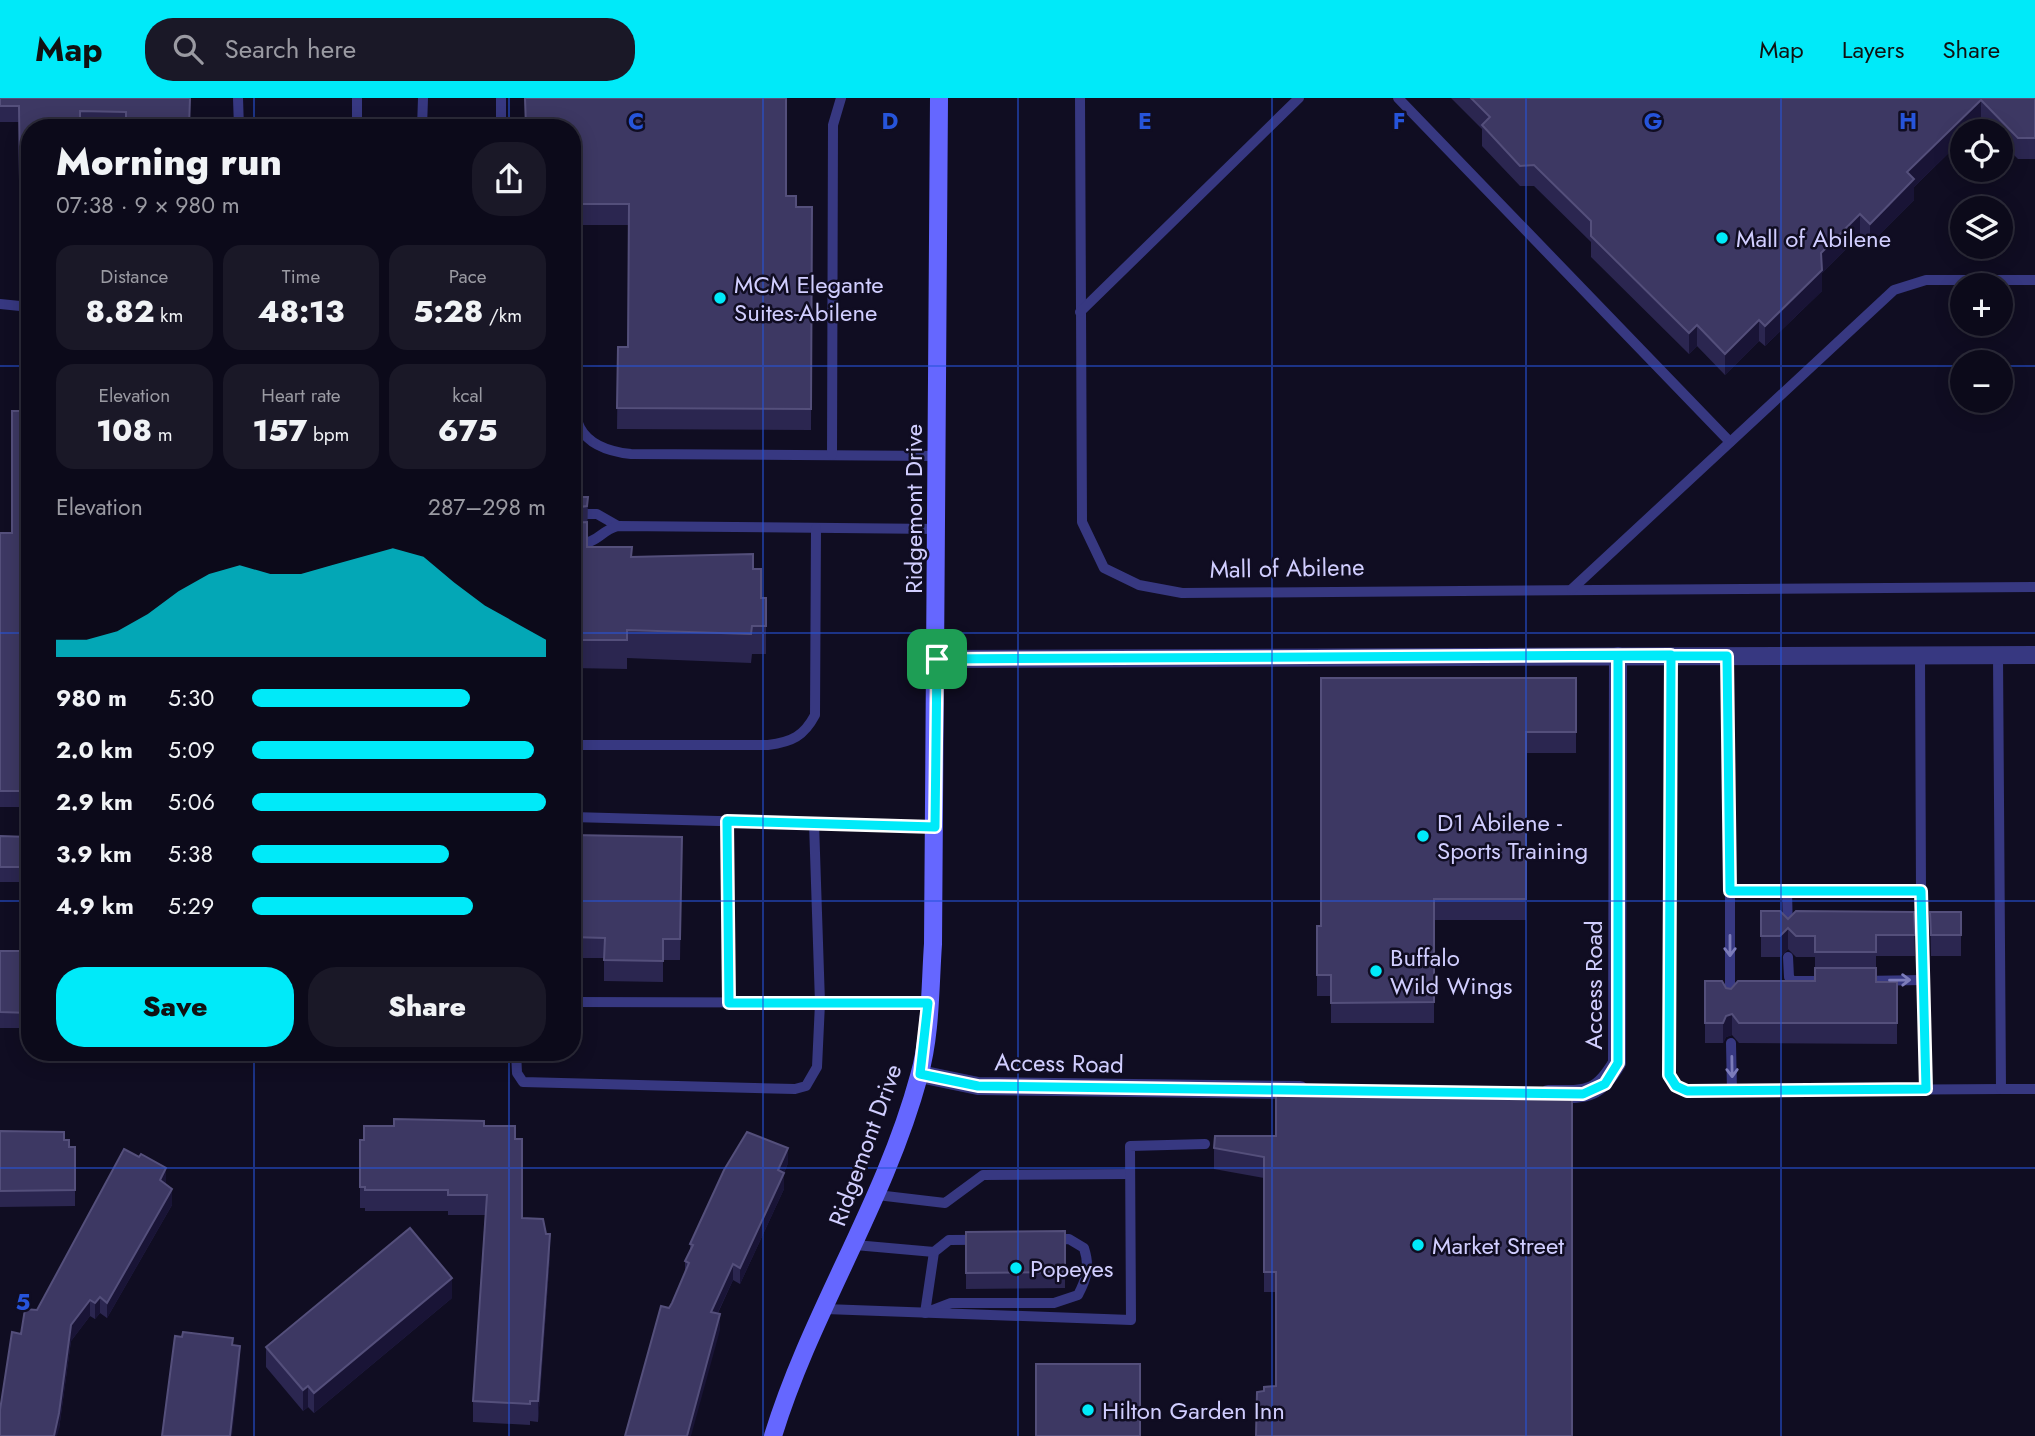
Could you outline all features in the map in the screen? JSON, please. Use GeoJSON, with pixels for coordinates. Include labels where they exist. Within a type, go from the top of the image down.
{"type":"FeatureCollection","features":[{"type":"Feature","properties":{"kind":"street","name":"Ridgemont Drive"},"geometry":{"type":"LineString","coordinates":[[774,1436],[788,1390],[877,1195],[920,1074],[928,1003],[935,827],[939,98]]}},
{"type":"Feature","properties":{"kind":"street"},"geometry":{"type":"LineString","coordinates":[[937,659],[2035,655]]}},
{"type":"Feature","properties":{"kind":"street","name":"Access Road"},"geometry":{"type":"LineString","coordinates":[[1527,1094],[1583,1094],[1605,1084],[1618,1063],[1618,656]]}},
{"type":"Feature","properties":{"kind":"street","name":"Access Road"},"geometry":{"type":"LineString","coordinates":[[920,1074],[978,1086],[1319,1091]]}},
{"type":"Feature","properties":{"kind":"lane"},"geometry":{"type":"LineString","coordinates":[[238,98],[239,119]]}},
{"type":"Feature","properties":{"kind":"lane"},"geometry":{"type":"LineString","coordinates":[[357,98],[357,119]]}},
{"type":"Feature","properties":{"kind":"lane"},"geometry":{"type":"LineString","coordinates":[[422,119],[423,98]]}},
{"type":"Feature","properties":{"kind":"lane"},"geometry":{"type":"LineString","coordinates":[[502,98],[502,119]]}},
{"type":"Feature","properties":{"kind":"lane"},"geometry":{"type":"LineString","coordinates":[[832,455],[833,125],[841,98]]}},
{"type":"Feature","properties":{"kind":"lane","name":"Mall of Abilene"},"geometry":{"type":"LineString","coordinates":[[1080,98],[1082,523],[1104,568],[1139,585],[1182,593],[2035,587]]}},
{"type":"Feature","properties":{"kind":"lane"},"geometry":{"type":"LineString","coordinates":[[1080,312],[1299,98]]}},
{"type":"Feature","properties":{"kind":"lane"},"geometry":{"type":"LineString","coordinates":[[1398,98],[1730,442]]}},
{"type":"Feature","properties":{"kind":"lane"},"geometry":{"type":"LineString","coordinates":[[1572,589],[1894,290],[1926,280],[2035,280]]}},
{"type":"Feature","properties":{"kind":"lane"},"geometry":{"type":"LineString","coordinates":[[0,304],[21,306]]}},
{"type":"Feature","properties":{"kind":"lane"},"geometry":{"type":"LineString","coordinates":[[581,430],[585,438],[599,448],[631,454],[938,456]]}},
{"type":"Feature","properties":{"kind":"lane"},"geometry":{"type":"LineString","coordinates":[[581,514],[597,514],[618,526]]}},
{"type":"Feature","properties":{"kind":"lane"},"geometry":{"type":"LineString","coordinates":[[581,543],[595,542],[607,530],[618,526],[938,529]]}},
{"type":"Feature","properties":{"kind":"lane"},"geometry":{"type":"LineString","coordinates":[[581,745],[768,745],[786,743],[801,736],[815,715],[816,528]]}},
{"type":"Feature","properties":{"kind":"lane"},"geometry":{"type":"LineString","coordinates":[[1671,655],[1669,1075],[1676,1086],[1687,1091],[2035,1089]]}},
{"type":"Feature","properties":{"kind":"lane"},"geometry":{"type":"LineString","coordinates":[[1727,656],[1730,1002]]}},
{"type":"Feature","properties":{"kind":"lane"},"geometry":{"type":"LineString","coordinates":[[1998,656],[2001,1089]]}},
{"type":"Feature","properties":{"kind":"lane"},"geometry":{"type":"LineString","coordinates":[[1920,657],[1921,891],[1926,1089]]}},
{"type":"Feature","properties":{"kind":"lane"},"geometry":{"type":"LineString","coordinates":[[581,817],[935,827]]}},
{"type":"Feature","properties":{"kind":"lane"},"geometry":{"type":"LineString","coordinates":[[727,821],[729,1003]]}},
{"type":"Feature","properties":{"kind":"lane"},"geometry":{"type":"LineString","coordinates":[[516,1061],[517,1073],[523,1082],[795,1089],[806,1086],[817,1068],[820,1003],[814,824]]}},
{"type":"Feature","properties":{"kind":"lane"},"geometry":{"type":"LineString","coordinates":[[1730,891],[1921,891]]}},
{"type":"Feature","properties":{"kind":"lane"},"geometry":{"type":"LineString","coordinates":[[1787,891],[1788,932]]}},
{"type":"Feature","properties":{"kind":"lane"},"geometry":{"type":"LineString","coordinates":[[1788,957],[1789,978],[1792,981],[1923,980]]}},
{"type":"Feature","properties":{"kind":"lane"},"geometry":{"type":"LineString","coordinates":[[581,1002],[928,1003]]}},
{"type":"Feature","properties":{"kind":"lane"},"geometry":{"type":"LineString","coordinates":[[1731,1043],[1732,1091]]}},
{"type":"Feature","properties":{"kind":"lane"},"geometry":{"type":"LineString","coordinates":[[825,1309],[1132,1320],[1130,1146],[1205,1143]]}},
{"type":"Feature","properties":{"kind":"lane"},"geometry":{"type":"LineString","coordinates":[[877,1195],[945,1203],[983,1175],[1130,1174]]}},
{"type":"Feature","properties":{"kind":"lane"},"geometry":{"type":"LineString","coordinates":[[1069,1239],[1084,1248],[1089,1263],[1086,1280],[1078,1295],[1054,1303],[951,1303],[925,1313],[934,1252],[949,1240],[1069,1239]]}},
{"type":"Feature","properties":{"kind":"lane"},"geometry":{"type":"LineString","coordinates":[[855,1245],[934,1252]]}},
{"type":"Feature","properties":{"kind":"building"},"geometry":{"type":"Polygon","coordinates":[[[0,98],[190,98],[189,119],[126,119],[126,112],[80,111],[80,119],[21,119],[21,257],[19,106],[0,106],[0,98]]]}},
{"type":"Feature","properties":{"kind":"building","name":"MCM Elegante Suites-Abilene"},"geometry":{"type":"Polygon","coordinates":[[[525,98],[786,98],[786,196],[796,196],[796,207],[812,207],[811,409],[617,408],[618,347],[628,347],[629,204],[581,204],[581,119],[526,119],[525,98]]]}},
{"type":"Feature","properties":{"kind":"building","name":"Mall of Abilene"},"geometry":{"type":"Polygon","coordinates":[[[1471,98],[2035,98],[2035,138],[2018,138],[2013,133],[2013,119],[2000,119],[1981,100],[1961,119],[1950,119],[1950,130],[1907,172],[1914,179],[1870,224],[1860,214],[1821,253],[1822,270],[1765,326],[1759,320],[1725,354],[1697,325],[1689,333],[1591,236],[1591,221],[1534,165],[1520,166],[1482,125],[1490,117],[1471,98]]]}},
{"type":"Feature","properties":{"kind":"building"},"geometry":{"type":"Polygon","coordinates":[[[12,411],[21,411],[21,791],[0,791],[0,533],[12,533],[12,411]]]}},
{"type":"Feature","properties":{"kind":"building"},"geometry":{"type":"Polygon","coordinates":[[[581,497],[588,497],[587,506],[581,507],[581,497]]]}},
{"type":"Feature","properties":{"kind":"building"},"geometry":{"type":"Polygon","coordinates":[[[581,522],[587,522],[587,547],[632,547],[631,557],[753,554],[753,569],[761,569],[761,598],[766,598],[766,626],[752,626],[751,634],[627,630],[627,640],[581,640],[581,522]]]}},
{"type":"Feature","properties":{"kind":"building","name":"D1 Abilene - Sports Training"},"geometry":{"type":"Polygon","coordinates":[[[1321,678],[1576,678],[1576,732],[1526,732],[1526,899],[1434,899],[1434,1002],[1331,1003],[1331,975],[1317,975],[1317,926],[1321,926],[1321,678]]]}},
{"type":"Feature","properties":{"kind":"building"},"geometry":{"type":"Polygon","coordinates":[[[581,835],[682,837],[680,939],[663,939],[663,961],[604,960],[605,938],[581,937],[581,835]]]}},
{"type":"Feature","properties":{"kind":"building"},"geometry":{"type":"Polygon","coordinates":[[[0,836],[21,837],[21,867],[0,867],[0,836]]]}},
{"type":"Feature","properties":{"kind":"building"},"geometry":{"type":"Polygon","coordinates":[[[1761,911],[1780,911],[1788,919],[1796,911],[1914,912],[1915,935],[1876,935],[1876,952],[1815,952],[1815,936],[1796,936],[1788,928],[1780,936],[1761,936],[1761,911]]]}},
{"type":"Feature","properties":{"kind":"building"},"geometry":{"type":"Polygon","coordinates":[[[1930,912],[1961,912],[1961,935],[1931,935],[1930,912]]]}},
{"type":"Feature","properties":{"kind":"building"},"geometry":{"type":"Polygon","coordinates":[[[0,951],[21,951],[21,1013],[0,1012],[0,951]]]}},
{"type":"Feature","properties":{"kind":"building"},"geometry":{"type":"Polygon","coordinates":[[[1815,968],[1876,968],[1876,982],[1897,982],[1897,1023],[1739,1023],[1732,1014],[1726,1016],[1723,1023],[1705,1023],[1705,981],[1722,981],[1726,988],[1731,989],[1738,981],[1815,981],[1815,968]]]}},
{"type":"Feature","properties":{"kind":"building","name":"Market Street"},"geometry":{"type":"Polygon","coordinates":[[[1276,1089],[1572,1089],[1572,1436],[1256,1436],[1257,1392],[1264,1391],[1264,1387],[1276,1386],[1276,1272],[1264,1272],[1264,1157],[1214,1148],[1215,1136],[1276,1136],[1276,1089]]]}},
{"type":"Feature","properties":{"kind":"building"},"geometry":{"type":"Polygon","coordinates":[[[394,1119],[484,1121],[484,1126],[515,1126],[515,1139],[522,1139],[522,1218],[543,1219],[546,1234],[550,1234],[538,1401],[530,1401],[530,1404],[473,1401],[487,1195],[448,1195],[448,1190],[365,1190],[365,1187],[360,1187],[360,1140],[364,1140],[364,1126],[394,1126],[394,1119]]]}},
{"type":"Feature","properties":{"kind":"building"},"geometry":{"type":"Polygon","coordinates":[[[0,1131],[64,1132],[64,1140],[69,1140],[69,1147],[75,1147],[75,1190],[0,1191],[0,1131]]]}},
{"type":"Feature","properties":{"kind":"building"},"geometry":{"type":"Polygon","coordinates":[[[747,1132],[788,1148],[778,1170],[784,1173],[740,1268],[733,1264],[711,1312],[720,1314],[687,1436],[625,1436],[661,1306],[669,1308],[672,1303],[689,1263],[685,1261],[693,1245],[690,1244],[724,1170],[747,1132]]]}},
{"type":"Feature","properties":{"kind":"building"},"geometry":{"type":"Polygon","coordinates":[[[124,1149],[139,1157],[141,1154],[166,1168],[160,1180],[172,1189],[107,1303],[100,1297],[95,1303],[90,1300],[71,1325],[54,1436],[0,1436],[0,1410],[12,1332],[21,1334],[25,1309],[37,1310],[124,1149]]]}},
{"type":"Feature","properties":{"kind":"building"},"geometry":{"type":"Polygon","coordinates":[[[410,1228],[452,1278],[314,1393],[308,1386],[303,1390],[266,1347],[410,1228]]]}},
{"type":"Feature","properties":{"kind":"building","name":"Popeyes"},"geometry":{"type":"Polygon","coordinates":[[[1065,1231],[1065,1272],[966,1273],[966,1232],[1065,1231]]]}},
{"type":"Feature","properties":{"kind":"building"},"geometry":{"type":"Polygon","coordinates":[[[183,1332],[233,1338],[232,1345],[240,1346],[230,1436],[162,1436],[175,1336],[182,1337],[183,1332]]]}},
{"type":"Feature","properties":{"kind":"building","name":"Hilton Garden Inn"},"geometry":{"type":"Polygon","coordinates":[[[1036,1364],[1140,1364],[1140,1436],[1036,1436],[1036,1364]]]}},
{"type":"Feature","properties":{"kind":"place","name":"Mall of Abilene"},"geometry":{"type":"Point","coordinates":[1722,238]}},
{"type":"Feature","properties":{"kind":"place","name":"MCM Elegante Suites-Abilene"},"geometry":{"type":"Point","coordinates":[720,298]}},
{"type":"Feature","properties":{"kind":"place","name":"D1 Abilene - Sports Training"},"geometry":{"type":"Point","coordinates":[1423,836]}},
{"type":"Feature","properties":{"kind":"place","name":"Buffalo Wild Wings"},"geometry":{"type":"Point","coordinates":[1376,971]}},
{"type":"Feature","properties":{"kind":"place","name":"Market Street"},"geometry":{"type":"Point","coordinates":[1418,1245]}},
{"type":"Feature","properties":{"kind":"place","name":"Popeyes"},"geometry":{"type":"Point","coordinates":[1016,1268]}},
{"type":"Feature","properties":{"kind":"place","name":"Hilton Garden Inn"},"geometry":{"type":"Point","coordinates":[1088,1410]}},
{"type":"Feature","properties":{"kind":"route"},"geometry":{"type":"LineString","coordinates":[[937,659],[935,827],[727,821],[729,1003],[928,1003],[920,1074],[978,1086],[1583,1094],[1605,1084],[1618,1063],[1618,656],[1671,655],[1727,656],[1730,891],[1921,891],[1926,1089],[1687,1091],[1676,1086],[1669,1075],[1671,655],[937,659]]}}]}
